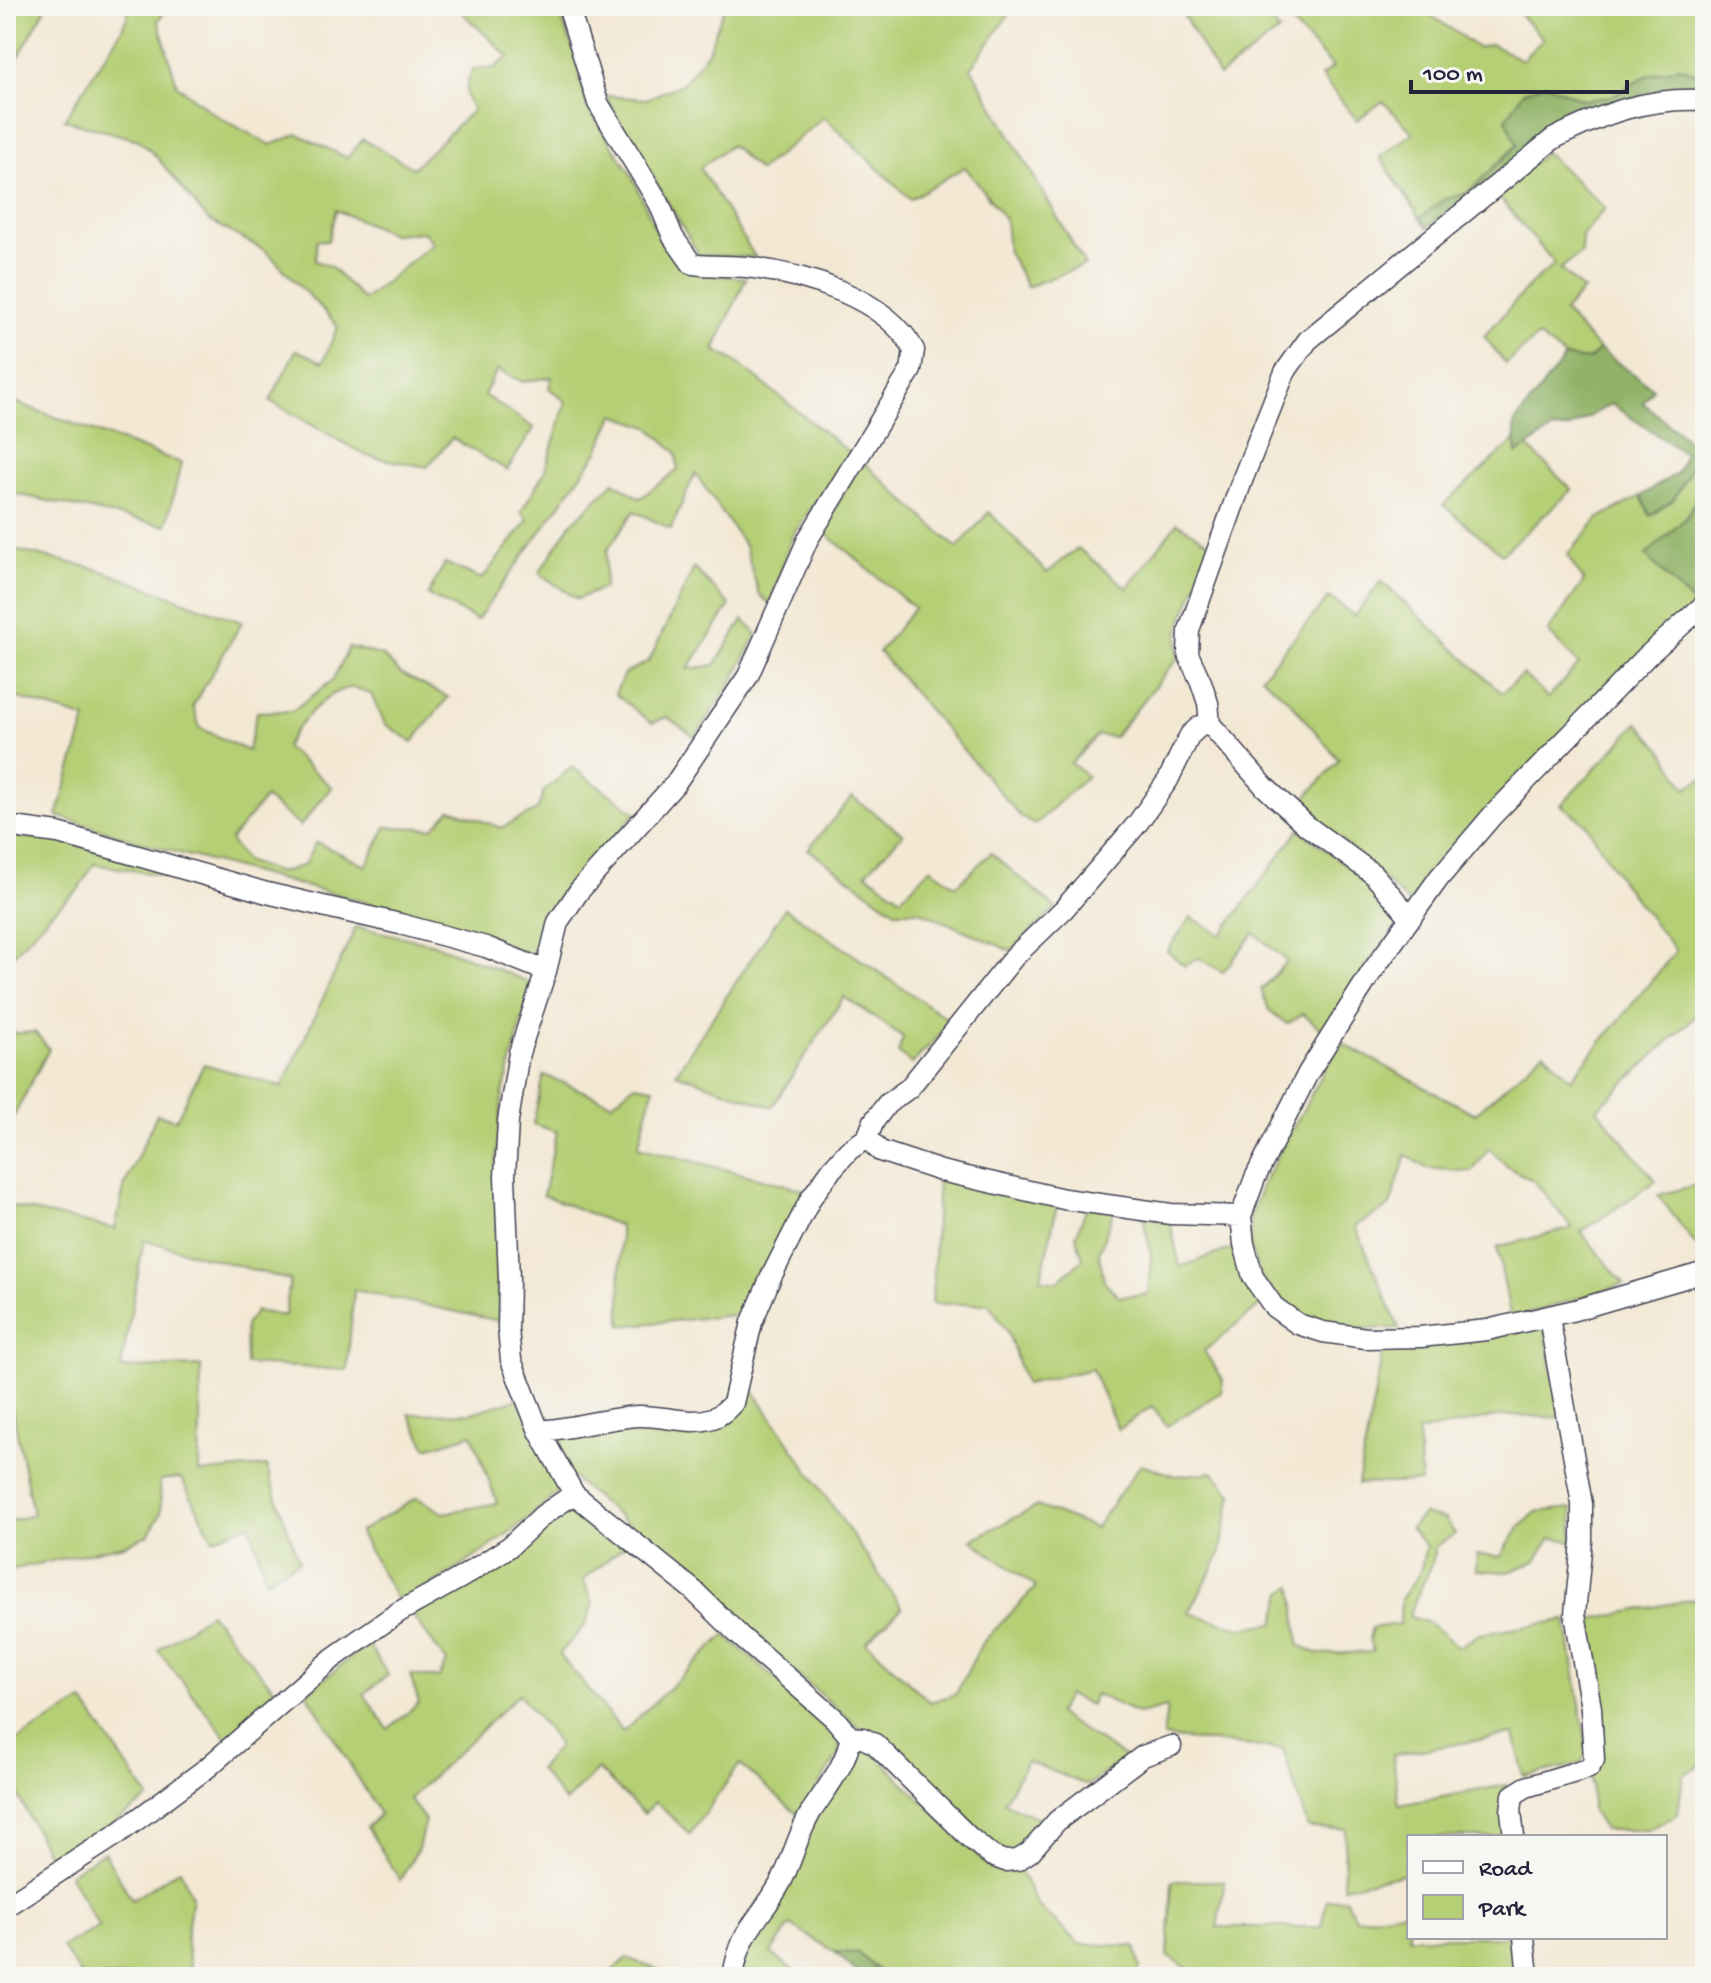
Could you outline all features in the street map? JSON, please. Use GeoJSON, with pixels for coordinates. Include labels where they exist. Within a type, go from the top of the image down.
{"type":"FeatureCollection","features":[{"type":"Feature","properties":{"kind":"street"},"geometry":{"type":"LineString","coordinates":[[568,6],[598,103],[659,203],[673,237],[692,264],[746,267],[809,279],[862,301],[901,331],[914,350],[915,357],[911,370],[808,539],[748,676],[675,784],[566,908],[558,922],[546,971],[519,1053],[508,1121],[505,1176],[511,1360],[539,1431],[574,1494],[693,1590],[740,1636],[834,1718],[850,1737],[875,1744],[992,1856],[1005,1861],[1018,1860],[1030,1852],[1057,1821],[1143,1756],[1171,1746]]}},
{"type":"Feature","properties":{"kind":"street"},"geometry":{"type":"LineString","coordinates":[[1411,918],[1373,874],[1307,826],[1265,787],[1210,724],[1208,703],[1188,654],[1189,630],[1243,478],[1285,372],[1308,340],[1553,139],[1597,116],[1671,98],[1705,100]]}},
{"type":"Feature","properties":{"kind":"street"},"geometry":{"type":"LineString","coordinates":[[1705,604],[1647,656],[1492,816],[1439,878],[1371,973],[1308,1073],[1255,1178],[1241,1216],[1244,1244],[1253,1277],[1274,1307],[1298,1324],[1366,1338],[1420,1337],[1487,1330],[1549,1317],[1705,1272]]}},
{"type":"Feature","properties":{"kind":"street"},"geometry":{"type":"LineString","coordinates":[[539,1431],[572,1429],[640,1416],[698,1421],[725,1412],[733,1403],[752,1322],[811,1198],[849,1150],[867,1138],[874,1121],[887,1104],[909,1088],[1014,957],[1064,909],[1137,824],[1168,780],[1190,735],[1200,726],[1210,724]]}},
{"type":"Feature","properties":{"kind":"street"},"geometry":{"type":"LineString","coordinates":[[6,826],[58,833],[237,885],[486,947],[546,971]]}},
{"type":"Feature","properties":{"kind":"street"},"geometry":{"type":"LineString","coordinates":[[867,1138],[880,1151],[941,1171],[1064,1199],[1171,1214],[1241,1216]]}},
{"type":"Feature","properties":{"kind":"street"},"geometry":{"type":"LineString","coordinates":[[1514,1835],[1513,1795],[1526,1787],[1589,1768],[1594,1760],[1591,1708],[1575,1614],[1582,1504],[1549,1317]]}},
{"type":"Feature","properties":{"kind":"street"},"geometry":{"type":"LineString","coordinates":[[6,1906],[119,1833],[207,1768],[333,1658],[399,1612],[509,1547],[543,1515],[574,1494]]}},
{"type":"Feature","properties":{"kind":"street"},"geometry":{"type":"LineString","coordinates":[[733,1977],[736,1955],[744,1936],[781,1882],[806,1820],[847,1751],[850,1737]]}},
{"type":"Feature","properties":{"kind":"street"},"geometry":{"type":"LineString","coordinates":[[1524,1939],[1528,1977]]}},
{"type":"Feature","properties":{"kind":"green space"},"geometry":{"type":"Polygon","coordinates":[[[6,6],[47,6],[14,65],[6,67],[6,6]]]}},
{"type":"Feature","properties":{"kind":"green space"},"geometry":{"type":"Polygon","coordinates":[[[124,6],[170,6],[158,20],[177,85],[214,114],[270,145],[298,134],[347,158],[363,139],[413,168],[473,110],[466,90],[473,69],[494,68],[509,57],[455,6],[556,6],[576,55],[586,105],[631,174],[662,244],[680,267],[705,274],[746,278],[714,350],[735,361],[850,453],[792,536],[770,604],[759,594],[745,546],[695,473],[671,529],[634,511],[607,551],[604,588],[577,599],[539,573],[571,524],[614,482],[640,498],[678,470],[676,452],[649,427],[614,415],[597,453],[477,620],[428,595],[445,563],[482,579],[528,520],[521,512],[544,473],[566,402],[549,388],[552,377],[523,382],[497,370],[484,395],[534,428],[507,470],[452,438],[427,467],[367,456],[270,401],[296,350],[323,362],[338,326],[266,251],[208,220],[156,156],[139,140],[64,120],[121,31],[129,12],[124,6]],[[336,210],[328,241],[317,240],[315,261],[330,266],[364,300],[433,243],[424,232],[392,234],[336,210]]]}},
{"type":"Feature","properties":{"kind":"green space"},"geometry":{"type":"Polygon","coordinates":[[[725,6],[1015,6],[971,68],[1085,265],[1027,287],[1008,252],[1005,219],[965,167],[910,199],[824,117],[759,171],[731,145],[700,168],[755,257],[699,255],[605,96],[646,99],[682,84],[708,51],[725,6]]]}},
{"type":"Feature","properties":{"kind":"green space"},"geometry":{"type":"Polygon","coordinates":[[[1178,6],[1259,6],[1279,31],[1219,76],[1178,6]]]}},
{"type":"Feature","properties":{"kind":"green space"},"geometry":{"type":"Polygon","coordinates":[[[1311,6],[1418,6],[1478,48],[1491,44],[1522,60],[1543,39],[1512,6],[1705,6],[1705,76],[1679,67],[1646,76],[1610,97],[1584,100],[1545,84],[1518,145],[1467,193],[1443,200],[1420,218],[1380,157],[1413,133],[1383,101],[1357,120],[1321,76],[1333,67],[1291,22],[1311,6]]]}},
{"type":"Feature","properties":{"kind":"green space"},"geometry":{"type":"Polygon","coordinates":[[[1679,67],[1705,76],[1705,92],[1677,90],[1600,106],[1544,138],[1427,228],[1420,218],[1443,200],[1467,193],[1517,145],[1506,119],[1523,92],[1545,84],[1584,100],[1610,97],[1646,76],[1679,67]]]}},
{"type":"Feature","properties":{"kind":"green space"},"geometry":{"type":"Polygon","coordinates":[[[1545,152],[1605,208],[1582,236],[1581,253],[1560,269],[1583,290],[1564,312],[1599,349],[1589,360],[1565,357],[1538,336],[1506,364],[1484,336],[1530,285],[1555,264],[1498,196],[1545,152]]]}},
{"type":"Feature","properties":{"kind":"green space"},"geometry":{"type":"Polygon","coordinates":[[[1599,349],[1653,388],[1643,403],[1705,454],[1705,477],[1692,467],[1673,500],[1650,516],[1641,496],[1677,473],[1685,454],[1611,404],[1570,428],[1552,430],[1517,454],[1514,424],[1565,357],[1589,360],[1599,349]]]}},
{"type":"Feature","properties":{"kind":"green space"},"geometry":{"type":"Polygon","coordinates":[[[6,399],[181,463],[166,526],[6,492],[6,399]]]}},
{"type":"Feature","properties":{"kind":"green space"},"geometry":{"type":"Polygon","coordinates":[[[1515,440],[1517,453],[1528,447],[1572,490],[1502,554],[1443,505],[1515,440]]]}},
{"type":"Feature","properties":{"kind":"green space"},"geometry":{"type":"Polygon","coordinates":[[[862,461],[957,548],[989,512],[1047,573],[1078,548],[1127,588],[1177,523],[1212,544],[1179,630],[1177,659],[1114,737],[1098,735],[1071,763],[1087,776],[1035,825],[1021,817],[879,652],[914,608],[822,530],[862,461]]]}},
{"type":"Feature","properties":{"kind":"green space"},"geometry":{"type":"Polygon","coordinates":[[[1692,467],[1705,477],[1705,483],[1687,517],[1646,555],[1694,605],[1409,903],[1301,803],[1339,760],[1290,701],[1261,677],[1329,597],[1355,616],[1381,581],[1502,693],[1523,674],[1548,698],[1579,664],[1548,632],[1584,581],[1567,555],[1599,518],[1641,496],[1650,516],[1673,500],[1692,467]]]}},
{"type":"Feature","properties":{"kind":"green space"},"geometry":{"type":"Polygon","coordinates":[[[1705,483],[1705,594],[1694,605],[1646,555],[1687,517],[1705,483]]]}},
{"type":"Feature","properties":{"kind":"green space"},"geometry":{"type":"Polygon","coordinates":[[[6,548],[97,569],[242,622],[193,706],[200,728],[248,751],[257,712],[292,711],[333,680],[349,647],[383,656],[401,674],[448,697],[413,742],[385,724],[371,694],[352,688],[342,690],[322,702],[304,720],[285,747],[332,787],[300,826],[265,798],[230,840],[245,861],[279,873],[304,865],[316,842],[366,866],[386,827],[433,828],[451,809],[501,828],[537,810],[544,791],[572,767],[636,813],[548,914],[536,956],[444,923],[153,846],[57,816],[86,719],[6,694],[6,548]]]}},
{"type":"Feature","properties":{"kind":"green space"},"geometry":{"type":"Polygon","coordinates":[[[694,568],[730,605],[688,669],[715,665],[743,620],[757,634],[732,682],[695,737],[667,717],[652,723],[615,694],[624,674],[649,661],[694,568]]]}},
{"type":"Feature","properties":{"kind":"green space"},"geometry":{"type":"Polygon","coordinates":[[[1638,723],[1664,752],[1686,788],[1705,777],[1705,1007],[1597,1109],[1656,1181],[1581,1232],[1624,1284],[1511,1319],[1497,1247],[1572,1228],[1534,1181],[1508,1167],[1489,1148],[1472,1172],[1427,1168],[1406,1155],[1390,1206],[1355,1226],[1399,1328],[1349,1329],[1306,1318],[1282,1303],[1262,1278],[1251,1250],[1250,1218],[1264,1181],[1340,1042],[1475,1114],[1544,1052],[1571,1079],[1676,951],[1624,885],[1586,824],[1561,805],[1638,723]]]}},
{"type":"Feature","properties":{"kind":"green space"},"geometry":{"type":"Polygon","coordinates":[[[852,797],[903,834],[866,873],[901,898],[931,868],[956,886],[991,853],[1056,908],[1011,951],[920,911],[895,911],[808,849],[852,797]]]}},
{"type":"Feature","properties":{"kind":"green space"},"geometry":{"type":"Polygon","coordinates":[[[1299,830],[1359,875],[1399,921],[1323,1031],[1303,1014],[1287,1024],[1269,1010],[1261,990],[1287,961],[1254,933],[1223,972],[1198,958],[1185,966],[1167,951],[1191,917],[1221,935],[1299,830]]]}},
{"type":"Feature","properties":{"kind":"green space"},"geometry":{"type":"Polygon","coordinates":[[[6,836],[58,840],[172,872],[167,876],[94,864],[78,890],[51,913],[6,963],[6,836]]]}},
{"type":"Feature","properties":{"kind":"green space"},"geometry":{"type":"Polygon","coordinates":[[[785,908],[952,1022],[912,1064],[898,1053],[903,1037],[844,997],[772,1107],[676,1073],[785,908]]]}},
{"type":"Feature","properties":{"kind":"green space"},"geometry":{"type":"Polygon","coordinates":[[[356,927],[431,943],[532,983],[502,1097],[495,1178],[499,1321],[354,1290],[347,1370],[246,1364],[245,1325],[256,1311],[285,1316],[290,1280],[144,1240],[121,1368],[201,1366],[199,1473],[266,1466],[299,1561],[266,1580],[250,1524],[213,1539],[181,1478],[160,1480],[161,1513],[148,1535],[124,1545],[10,1570],[6,1567],[6,1522],[33,1515],[6,1375],[6,1205],[115,1229],[125,1184],[157,1114],[176,1120],[204,1064],[282,1087],[356,927]]]}},
{"type":"Feature","properties":{"kind":"green space"},"geometry":{"type":"Polygon","coordinates":[[[35,1032],[49,1049],[6,1131],[6,1034],[35,1032]]]}},
{"type":"Feature","properties":{"kind":"green space"},"geometry":{"type":"Polygon","coordinates":[[[544,1075],[612,1103],[635,1084],[654,1087],[638,1147],[805,1190],[745,1314],[621,1326],[620,1226],[543,1195],[557,1132],[533,1124],[544,1075]]]}},
{"type":"Feature","properties":{"kind":"green space"},"geometry":{"type":"Polygon","coordinates":[[[938,1175],[1058,1201],[1041,1279],[1057,1282],[1083,1259],[1076,1236],[1087,1207],[1114,1210],[1099,1252],[1104,1281],[1119,1297],[1148,1294],[1151,1254],[1143,1217],[1170,1221],[1180,1267],[1236,1247],[1261,1305],[1204,1351],[1223,1380],[1221,1392],[1167,1426],[1152,1406],[1118,1430],[1092,1369],[1025,1384],[1008,1332],[989,1304],[932,1304],[938,1175]]]}},
{"type":"Feature","properties":{"kind":"green space"},"geometry":{"type":"Polygon","coordinates":[[[1705,1183],[1705,1257],[1658,1195],[1705,1183]]]}},
{"type":"Feature","properties":{"kind":"green space"},"geometry":{"type":"Polygon","coordinates":[[[1544,1323],[1560,1418],[1506,1415],[1418,1432],[1421,1482],[1358,1484],[1384,1344],[1544,1323]]]}},
{"type":"Feature","properties":{"kind":"green space"},"geometry":{"type":"Polygon","coordinates":[[[749,1384],[902,1608],[866,1642],[930,1702],[956,1694],[982,1643],[1036,1587],[971,1540],[1037,1506],[1095,1528],[1141,1464],[1176,1476],[1213,1472],[1232,1494],[1220,1555],[1189,1613],[1241,1628],[1275,1623],[1283,1592],[1293,1586],[1299,1645],[1319,1654],[1373,1652],[1369,1639],[1372,1628],[1400,1624],[1401,1599],[1420,1572],[1426,1546],[1410,1528],[1423,1514],[1445,1519],[1455,1534],[1435,1547],[1410,1617],[1429,1623],[1458,1647],[1480,1634],[1566,1620],[1588,1753],[1580,1764],[1524,1776],[1514,1734],[1393,1755],[1399,1805],[1507,1785],[1506,1835],[1407,1835],[1407,1873],[1343,1887],[1346,1829],[1308,1828],[1283,1749],[1163,1737],[1167,1707],[1139,1714],[1095,1694],[1090,1705],[1068,1695],[1057,1714],[1126,1758],[1087,1785],[1027,1761],[1004,1802],[1048,1823],[1015,1854],[1000,1854],[960,1818],[880,1735],[860,1728],[761,1644],[722,1603],[568,1474],[546,1436],[606,1426],[702,1430],[739,1410],[749,1384]]]}},
{"type":"Feature","properties":{"kind":"green space"},"geometry":{"type":"Polygon","coordinates":[[[518,1399],[548,1461],[558,1492],[482,1552],[399,1604],[359,1532],[417,1498],[444,1513],[497,1503],[472,1434],[427,1448],[409,1414],[471,1413],[518,1399]]]}},
{"type":"Feature","properties":{"kind":"green space"},"geometry":{"type":"Polygon","coordinates":[[[574,1501],[626,1544],[583,1580],[593,1603],[586,1624],[559,1654],[623,1732],[725,1635],[842,1737],[837,1757],[799,1816],[740,1764],[690,1834],[655,1802],[644,1814],[598,1769],[565,1802],[539,1769],[559,1745],[519,1694],[409,1799],[425,1820],[418,1849],[400,1880],[367,1827],[380,1814],[307,1693],[368,1644],[388,1675],[364,1694],[388,1729],[419,1703],[410,1675],[439,1678],[447,1662],[413,1616],[574,1501]]]}},
{"type":"Feature","properties":{"kind":"green space"},"geometry":{"type":"Polygon","coordinates":[[[1572,1508],[1573,1541],[1551,1538],[1536,1561],[1509,1572],[1476,1570],[1477,1555],[1501,1556],[1519,1528],[1536,1512],[1572,1508]]]}},
{"type":"Feature","properties":{"kind":"green space"},"geometry":{"type":"Polygon","coordinates":[[[1705,1597],[1705,1764],[1683,1776],[1678,1814],[1648,1830],[1604,1830],[1592,1811],[1586,1620],[1705,1597]]]}},
{"type":"Feature","properties":{"kind":"green space"},"geometry":{"type":"Polygon","coordinates":[[[210,1613],[280,1696],[229,1741],[158,1650],[210,1613]]]}},
{"type":"Feature","properties":{"kind":"green space"},"geometry":{"type":"Polygon","coordinates":[[[83,1701],[149,1798],[53,1866],[6,1771],[6,1747],[83,1701]]]}},
{"type":"Feature","properties":{"kind":"green space"},"geometry":{"type":"Polygon","coordinates":[[[861,1748],[873,1752],[990,1868],[1019,1870],[1038,1906],[1079,1944],[1135,1946],[1140,1968],[1135,1977],[886,1977],[858,1953],[835,1952],[790,1925],[771,1953],[802,1977],[739,1977],[742,1962],[797,1852],[827,1798],[861,1748]]]}},
{"type":"Feature","properties":{"kind":"green space"},"geometry":{"type":"Polygon","coordinates":[[[104,1852],[132,1900],[180,1869],[192,1897],[186,1939],[192,1977],[82,1977],[62,1947],[99,1927],[69,1874],[104,1852]]]}},
{"type":"Feature","properties":{"kind":"green space"},"geometry":{"type":"Polygon","coordinates":[[[1172,1881],[1225,1881],[1217,1927],[1322,1927],[1327,1900],[1347,1899],[1355,1919],[1407,1911],[1407,1939],[1513,1939],[1517,1977],[1429,1977],[1427,1971],[1397,1977],[1202,1977],[1168,1956],[1172,1881]]]}},
{"type":"Feature","properties":{"kind":"green space"},"geometry":{"type":"Polygon","coordinates":[[[835,1952],[858,1953],[886,1977],[862,1977],[835,1952]]]}},
{"type":"Feature","properties":{"kind":"green space"},"geometry":{"type":"Polygon","coordinates":[[[627,1958],[677,1977],[605,1977],[627,1958]]]}}]}
